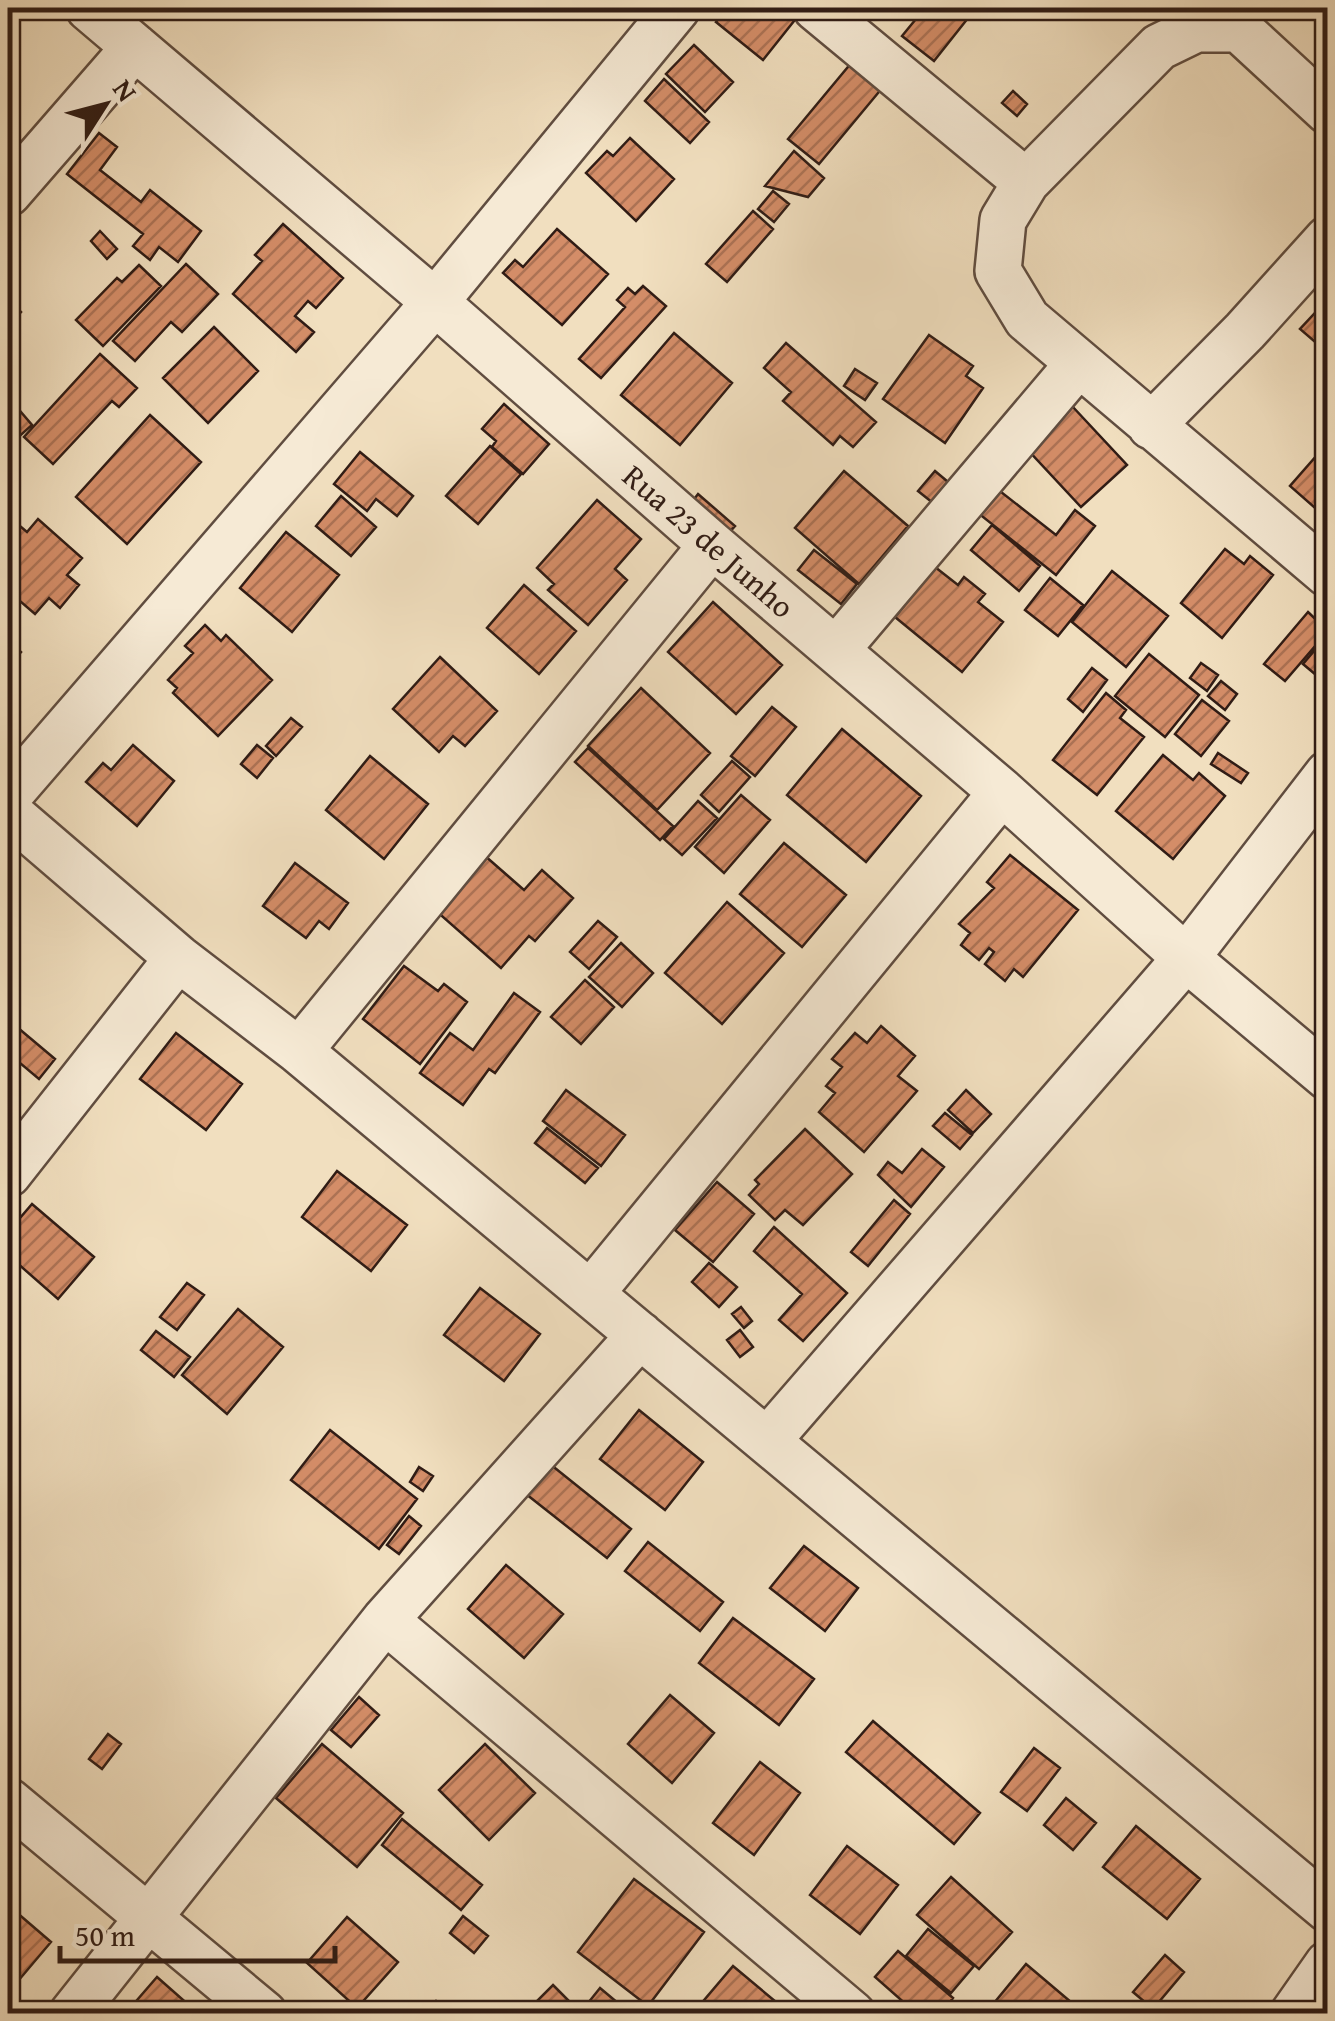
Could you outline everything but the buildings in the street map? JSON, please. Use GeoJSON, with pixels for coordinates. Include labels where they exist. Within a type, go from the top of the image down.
{"type":"FeatureCollection","features":[{"type":"Feature","properties":{"kind":"street","name":"Rua 23 de Junho"},"geometry":{"type":"LineString","coordinates":[[89,8],[435,302],[1002,792],[1186,958],[1328,1077]]}},
{"type":"Feature","properties":{"kind":"street"},"geometry":{"type":"LineString","coordinates":[[8,796],[435,302],[677,8]]}},
{"type":"Feature","properties":{"kind":"street"},"geometry":{"type":"LineString","coordinates":[[816,8],[1026,182]]}},
{"type":"Feature","properties":{"kind":"street"},"geometry":{"type":"LineString","coordinates":[[1328,111],[1239,29],[1196,29],[1159,46],[1026,182],[1003,220],[998,271],[1027,319],[1328,574]]}},
{"type":"Feature","properties":{"kind":"street"},"geometry":{"type":"LineString","coordinates":[[8,193],[135,47]]}},
{"type":"Feature","properties":{"kind":"street"},"geometry":{"type":"LineString","coordinates":[[1151,426],[1328,239]]}},
{"type":"Feature","properties":{"kind":"street"},"geometry":{"type":"LineString","coordinates":[[836,650],[1078,363]]}},
{"type":"Feature","properties":{"kind":"street"},"geometry":{"type":"LineString","coordinates":[[299,1050],[712,545]]}},
{"type":"Feature","properties":{"kind":"street"},"geometry":{"type":"LineString","coordinates":[[768,1440],[1186,958],[1328,774]]}},
{"type":"Feature","properties":{"kind":"street"},"geometry":{"type":"LineString","coordinates":[[591,1294],[1002,792]]}},
{"type":"Feature","properties":{"kind":"street"},"geometry":{"type":"LineString","coordinates":[[8,812],[178,958],[299,1050],[1328,1909]]}},
{"type":"Feature","properties":{"kind":"street"},"geometry":{"type":"LineString","coordinates":[[8,1174],[178,958]]}},
{"type":"Feature","properties":{"kind":"street"},"geometry":{"type":"LineString","coordinates":[[72,2014],[385,1620],[640,1335]]}},
{"type":"Feature","properties":{"kind":"street"},"geometry":{"type":"LineString","coordinates":[[385,1620],[852,2014]]}},
{"type":"Feature","properties":{"kind":"street"},"geometry":{"type":"LineString","coordinates":[[8,1801],[264,2014]]}},
{"type":"Feature","properties":{"kind":"street"},"geometry":{"type":"LineString","coordinates":[[1293,2014],[1328,1964]]}}]}
